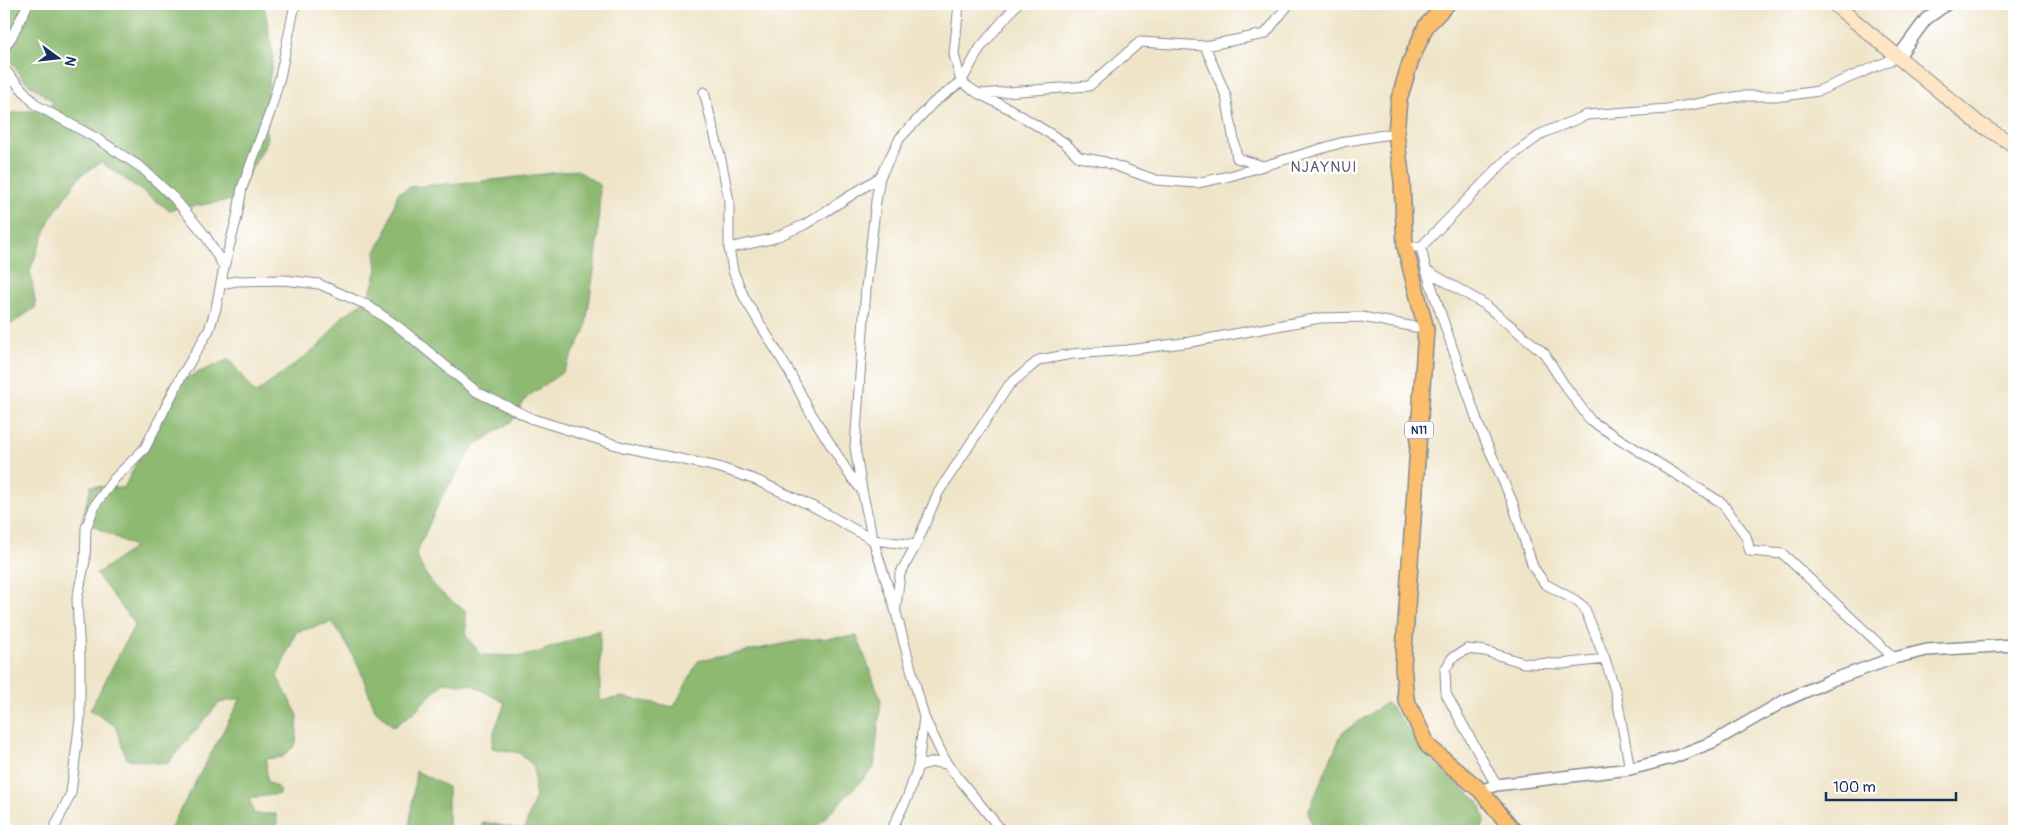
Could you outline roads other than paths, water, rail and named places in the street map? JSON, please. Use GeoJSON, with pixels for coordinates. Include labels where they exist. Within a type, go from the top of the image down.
{"type":"FeatureCollection","features":[{"type":"Feature","properties":{"kind":"highway","name":"N11"},"geometry":{"type":"LineString","coordinates":[[1447,4],[1426,26],[1411,60],[1399,99],[1396,133],[1426,329],[1403,666],[1406,699],[1428,746],[1481,790],[1514,831]]}},
{"type":"Feature","properties":{"kind":"main road"},"geometry":{"type":"LineString","coordinates":[[1834,4],[1978,124],[2014,145]]}},
{"type":"Feature","properties":{"kind":"street"},"geometry":{"type":"LineString","coordinates":[[4,48],[28,4]]}},
{"type":"Feature","properties":{"kind":"street"},"geometry":{"type":"LineString","coordinates":[[53,831],[71,793],[80,719],[80,658],[77,600],[85,561],[86,528],[95,505],[114,480],[145,448],[181,377],[209,330],[216,308],[242,188],[270,112],[280,77],[295,4]]}},
{"type":"Feature","properties":{"kind":"street"},"geometry":{"type":"LineString","coordinates":[[959,4],[954,54],[961,82],[979,94],[1010,109],[1064,143],[1079,158],[1105,162],[1156,180],[1197,183],[1230,176],[1347,141],[1396,133]]}},
{"type":"Feature","properties":{"kind":"street"},"geometry":{"type":"LineString","coordinates":[[1002,831],[947,764],[924,717],[895,609],[873,540],[855,446],[866,288],[880,176],[900,138],[932,103],[961,82],[980,48],[1017,4]]}},
{"type":"Feature","properties":{"kind":"street"},"geometry":{"type":"LineString","coordinates":[[979,94],[1089,86],[1140,42],[1205,46],[1265,34],[1290,4]]}},
{"type":"Feature","properties":{"kind":"street"},"geometry":{"type":"LineString","coordinates":[[1630,770],[1616,693],[1605,659],[1584,607],[1545,584],[1533,567],[1512,501],[1479,426],[1426,270],[1413,247],[1506,160],[1543,133],[1587,116],[1667,109],[1740,96],[1784,96],[1818,91],[1898,57],[1926,20],[1947,4]]}},
{"type":"Feature","properties":{"kind":"street"},"geometry":{"type":"LineString","coordinates":[[1205,46],[1226,96],[1236,158],[1263,166]]}},
{"type":"Feature","properties":{"kind":"street"},"geometry":{"type":"LineString","coordinates":[[4,69],[36,105],[96,138],[142,168],[174,198],[205,235],[224,267]]}},
{"type":"Feature","properties":{"kind":"street"},"geometry":{"type":"LineString","coordinates":[[704,92],[729,201],[729,248],[733,271],[745,300],[790,373],[809,410],[849,474],[862,490]]}},
{"type":"Feature","properties":{"kind":"street"},"geometry":{"type":"LineString","coordinates":[[729,248],[771,239],[804,225],[880,176]]}},
{"type":"Feature","properties":{"kind":"street"},"geometry":{"type":"LineString","coordinates":[[1426,270],[1484,304],[1544,353],[1563,384],[1591,421],[1658,465],[1722,503],[1746,536],[1750,551],[1783,554],[1894,658]]}},
{"type":"Feature","properties":{"kind":"street"},"geometry":{"type":"LineString","coordinates":[[221,284],[236,281],[284,280],[319,284],[367,305],[400,328],[477,392],[533,419],[623,446],[718,467],[756,480],[818,509],[873,540],[916,545]]}},
{"type":"Feature","properties":{"kind":"street"},"geometry":{"type":"LineString","coordinates":[[895,609],[900,574],[916,545],[938,493],[1009,384],[1039,360],[1072,354],[1128,350],[1191,342],[1320,318],[1362,317],[1426,329]]}},
{"type":"Feature","properties":{"kind":"street"},"geometry":{"type":"LineString","coordinates":[[1481,790],[1496,785],[1630,770],[1672,758],[1713,742],[1784,701],[1829,681],[1894,658],[1927,650],[2014,645]]}},
{"type":"Feature","properties":{"kind":"street"},"geometry":{"type":"LineString","coordinates":[[1496,785],[1446,694],[1445,670],[1452,658],[1467,649],[1485,651],[1524,663],[1561,664],[1605,659]]}},
{"type":"Feature","properties":{"kind":"street"},"geometry":{"type":"LineString","coordinates":[[891,831],[908,796],[918,766],[924,717]]}},
{"type":"Feature","properties":{"kind":"street"},"geometry":{"type":"LineString","coordinates":[[918,766],[934,762],[947,764]]}},
{"type":"Feature","properties":{"kind":"district","name":"NJAYNUI"},"geometry":{"type":"Point","coordinates":[1324,167]}}]}
